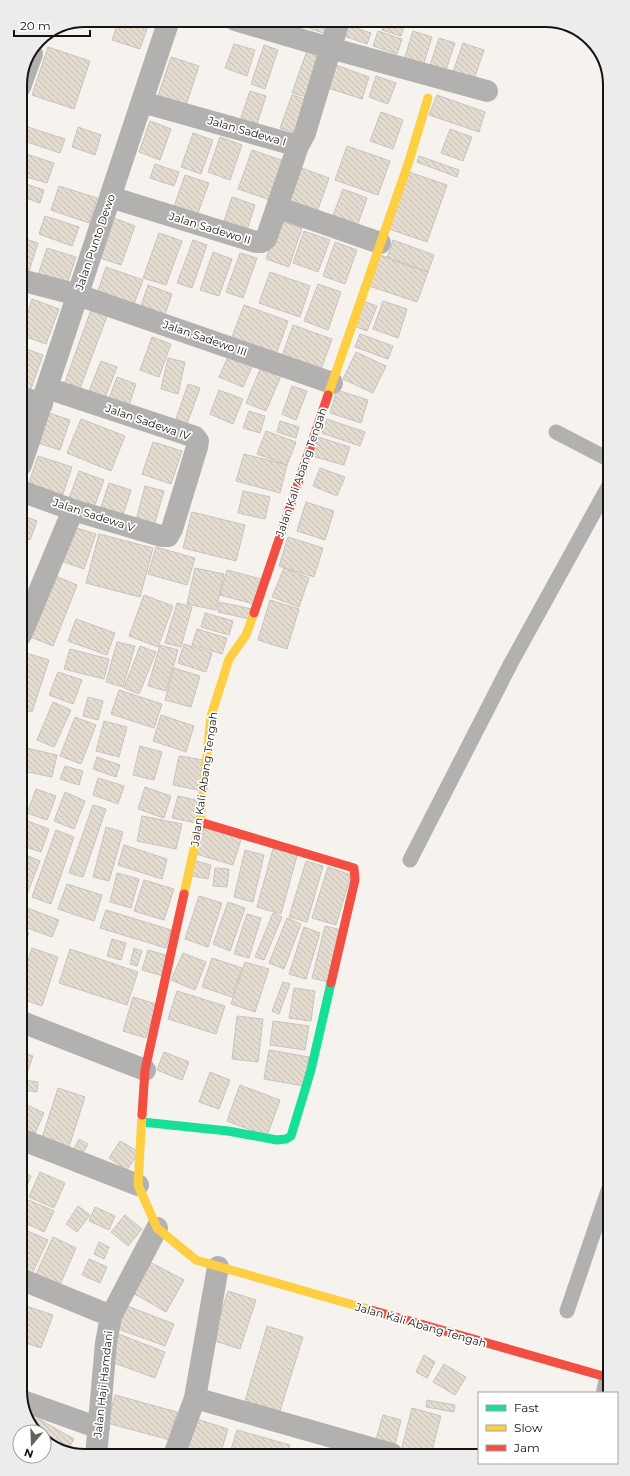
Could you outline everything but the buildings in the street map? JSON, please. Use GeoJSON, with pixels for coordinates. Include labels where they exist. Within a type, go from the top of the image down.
{"type":"FeatureCollection","features":[{"type":"Feature","properties":{"kind":"street","name":"Jalan Punto Dewo"},"geometry":{"type":"LineString","coordinates":[[27,447],[167,27]]}},
{"type":"Feature","properties":{"kind":"street"},"geometry":{"type":"LineString","coordinates":[[260,27],[487,91]]}},
{"type":"Feature","properties":{"kind":"street","name":"Jalan Sadewa I"},"geometry":{"type":"LineString","coordinates":[[142,102],[298,146],[305,133],[337,27]]}},
{"type":"Feature","properties":{"kind":"street","name":"Jalan Kali Abang Tengah"},"geometry":{"type":"LineString","coordinates":[[428,98],[409,161],[246,635],[229,658],[211,716],[200,822],[145,1070],[138,1185],[157,1228],[178,1247],[196,1260],[603,1376]]}},
{"type":"Feature","properties":{"kind":"street"},"geometry":{"type":"LineString","coordinates":[[298,146],[276,210],[288,211],[380,243]]}},
{"type":"Feature","properties":{"kind":"street","name":"Jalan Sadewo II"},"geometry":{"type":"LineString","coordinates":[[110,197],[256,242],[261,242],[266,239],[276,210]]}},
{"type":"Feature","properties":{"kind":"street","name":"Jalan Sadewo III"},"geometry":{"type":"LineString","coordinates":[[27,282],[78,295],[332,383]]}},
{"type":"Feature","properties":{"kind":"street"},"geometry":{"type":"LineString","coordinates":[[27,397],[44,396]]}},
{"type":"Feature","properties":{"kind":"street","name":"Jalan Sadewa IV"},"geometry":{"type":"LineString","coordinates":[[44,396],[195,437],[198,441],[197,447],[172,529],[168,536]]}},
{"type":"Feature","properties":{"kind":"street","name":"Jalan Sadewa V"},"geometry":{"type":"LineString","coordinates":[[27,493],[73,510],[161,536],[168,536]]}},
{"type":"Feature","properties":{"kind":"street"},"geometry":{"type":"LineString","coordinates":[[27,623],[73,510]]}},
{"type":"Feature","properties":{"kind":"street"},"geometry":{"type":"LineString","coordinates":[[142,1122],[228,1131],[277,1140],[286,1139],[291,1136],[311,1070],[355,880],[354,868],[346,864],[200,822]]}},
{"type":"Feature","properties":{"kind":"street"},"geometry":{"type":"LineString","coordinates":[[27,1024],[145,1070]]}},
{"type":"Feature","properties":{"kind":"street"},"geometry":{"type":"LineString","coordinates":[[27,1142],[138,1185]]}},
{"type":"Feature","properties":{"kind":"street","name":"Jalan Haji Hamdani"},"geometry":{"type":"LineString","coordinates":[[97,1449],[106,1343],[111,1316],[157,1228]]}},
{"type":"Feature","properties":{"kind":"street"},"geometry":{"type":"LineString","coordinates":[[176,1449],[195,1398],[218,1267]]}},
{"type":"Feature","properties":{"kind":"street"},"geometry":{"type":"LineString","coordinates":[[27,1282],[111,1316]]}},
{"type":"Feature","properties":{"kind":"street"},"geometry":{"type":"LineString","coordinates":[[195,1398],[374,1449]]}},
{"type":"Feature","properties":{"kind":"street"},"geometry":{"type":"LineString","coordinates":[[28,1403],[99,1428]]}},
{"type":"Feature","properties":{"kind":"lane"},"geometry":{"type":"LineString","coordinates":[[556,432],[603,456]]}},
{"type":"Feature","properties":{"kind":"lane"},"geometry":{"type":"LineString","coordinates":[[410,860],[511,663],[603,496]]}},
{"type":"Feature","properties":{"kind":"lane"},"geometry":{"type":"LineString","coordinates":[[567,1311],[603,1208]]}},
{"type":"Feature","properties":{"kind":"traffic: fast"},"geometry":{"type":"LineString","coordinates":[[142,1122],[228,1131],[277,1140],[286,1139],[291,1136],[311,1070],[331,983]]}},
{"type":"Feature","properties":{"kind":"traffic: slow"},"geometry":{"type":"LineString","coordinates":[[328,395],[409,161],[428,98]]}},
{"type":"Feature","properties":{"kind":"traffic: slow"},"geometry":{"type":"LineString","coordinates":[[184,894],[200,822],[211,716],[229,659],[246,635],[254,613]]}},
{"type":"Feature","properties":{"kind":"traffic: slow"},"geometry":{"type":"LineString","coordinates":[[142,1115],[138,1185],[157,1228],[196,1260],[371,1310]]}},
{"type":"Feature","properties":{"kind":"traffic: jam"},"geometry":{"type":"LineString","coordinates":[[254,613],[328,395]]}},
{"type":"Feature","properties":{"kind":"traffic: jam"},"geometry":{"type":"LineString","coordinates":[[200,822],[354,868],[355,880],[331,983]]}},
{"type":"Feature","properties":{"kind":"traffic: jam"},"geometry":{"type":"LineString","coordinates":[[142,1115],[145,1070],[184,894]]}},
{"type":"Feature","properties":{"kind":"traffic: jam"},"geometry":{"type":"LineString","coordinates":[[371,1310],[603,1376]]}}]}
